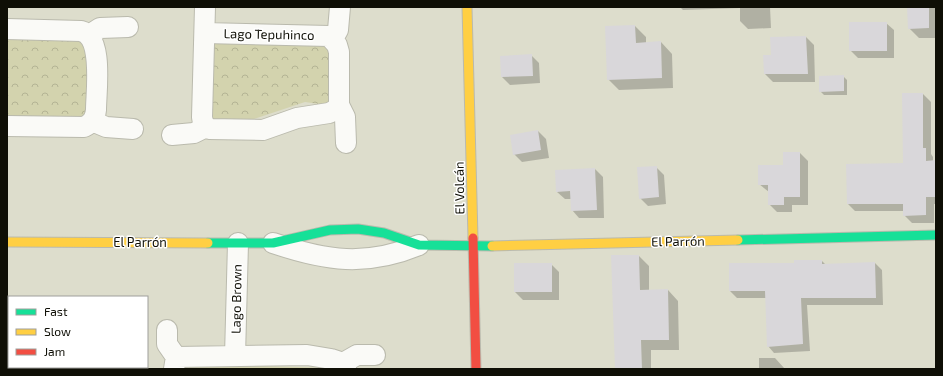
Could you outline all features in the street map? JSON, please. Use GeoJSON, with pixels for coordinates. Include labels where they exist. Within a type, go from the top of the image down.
{"type":"FeatureCollection","features":[{"type":"Feature","properties":{"kind":"street","name":"Lago Tepuhinco"},"geometry":{"type":"LineString","coordinates":[[205,7],[202,117],[206,127]]}},
{"type":"Feature","properties":{"kind":"street","name":"Lago Tepuhinco"},"geometry":{"type":"LineString","coordinates":[[333,39],[338,30],[340,7]]}},
{"type":"Feature","properties":{"kind":"street","name":"El Volcán"},"geometry":{"type":"LineString","coordinates":[[467,7],[476,369]]}},
{"type":"Feature","properties":{"kind":"street"},"geometry":{"type":"LineString","coordinates":[[89,35],[100,28],[128,27]]}},
{"type":"Feature","properties":{"kind":"street"},"geometry":{"type":"LineString","coordinates":[[7,29],[81,31],[89,35],[96,50],[96,110],[92,121],[84,127],[7,126]]}},
{"type":"Feature","properties":{"kind":"street","name":"Lago Tepuhinco"},"geometry":{"type":"LineString","coordinates":[[205,33],[323,35],[333,39],[339,52],[339,105],[345,117],[346,143]]}},
{"type":"Feature","properties":{"kind":"street"},"geometry":{"type":"LineString","coordinates":[[172,135],[194,133],[206,127],[213,130],[256,131],[298,118],[329,114],[339,105]]}},
{"type":"Feature","properties":{"kind":"street"},"geometry":{"type":"LineString","coordinates":[[92,121],[106,127],[133,128]]}},
{"type":"Feature","properties":{"kind":"street","name":"El Parrón"},"geometry":{"type":"LineString","coordinates":[[7,242],[273,243],[330,230],[358,229],[390,234],[419,245],[473,246],[936,235]]}},
{"type":"Feature","properties":{"kind":"street","name":"Lago Brown"},"geometry":{"type":"LineString","coordinates":[[235,356],[238,243]]}},
{"type":"Feature","properties":{"kind":"street","name":"El Parrón"},"geometry":{"type":"LineString","coordinates":[[273,243],[311,255],[344,260],[364,260],[390,256],[419,245]]}},
{"type":"Feature","properties":{"kind":"street"},"geometry":{"type":"LineString","coordinates":[[167,330],[167,344],[175,363],[235,356],[307,355],[332,359],[345,366],[357,355],[375,355]]}},
{"type":"Feature","properties":{"kind":"green space"},"geometry":{"type":"Polygon","coordinates":[[[7,37],[95,40],[93,118],[7,120],[7,37]]]}},
{"type":"Feature","properties":{"kind":"green space"},"geometry":{"type":"Polygon","coordinates":[[[208,43],[333,44],[333,106],[305,102],[248,121],[207,122],[208,43]]]}},
{"type":"Feature","properties":{"kind":"green space"},"geometry":{"type":"Polygon","coordinates":[[[7,362],[8,368],[52,369],[7,369],[7,362]]]}},
{"type":"Feature","properties":{"kind":"green space"},"geometry":{"type":"Polygon","coordinates":[[[192,364],[331,368],[333,369],[188,369],[192,364]]]}},
{"type":"Feature","properties":{"kind":"building"},"geometry":{"type":"Polygon","coordinates":[[[907,7],[929,7],[929,28],[908,29],[907,7]]]}},
{"type":"Feature","properties":{"kind":"building"},"geometry":{"type":"Polygon","coordinates":[[[849,22],[887,22],[887,51],[849,51],[849,22]]]}},
{"type":"Feature","properties":{"kind":"building"},"geometry":{"type":"Polygon","coordinates":[[[635,25],[636,43],[661,41],[662,78],[607,80],[605,26],[635,25]]]}},
{"type":"Feature","properties":{"kind":"building"},"geometry":{"type":"Polygon","coordinates":[[[806,36],[808,74],[764,74],[763,55],[771,55],[770,37],[806,36]]]}},
{"type":"Feature","properties":{"kind":"building"},"geometry":{"type":"Polygon","coordinates":[[[532,54],[533,76],[501,77],[500,56],[532,54]]]}},
{"type":"Feature","properties":{"kind":"building"},"geometry":{"type":"Polygon","coordinates":[[[844,75],[844,91],[819,92],[819,76],[844,75]]]}},
{"type":"Feature","properties":{"kind":"building"},"geometry":{"type":"Polygon","coordinates":[[[902,93],[923,93],[923,148],[926,148],[926,161],[936,160],[936,197],[926,197],[926,215],[903,216],[903,204],[847,204],[846,164],[903,163],[902,93]]]}},
{"type":"Feature","properties":{"kind":"building"},"geometry":{"type":"Polygon","coordinates":[[[538,130],[541,150],[513,155],[510,135],[538,130]]]}},
{"type":"Feature","properties":{"kind":"building"},"geometry":{"type":"Polygon","coordinates":[[[783,152],[800,152],[800,197],[784,197],[784,205],[768,205],[768,185],[758,185],[758,165],[783,165],[783,152]]]}},
{"type":"Feature","properties":{"kind":"building"},"geometry":{"type":"Polygon","coordinates":[[[657,166],[659,197],[639,199],[637,167],[657,166]]]}},
{"type":"Feature","properties":{"kind":"building"},"geometry":{"type":"Polygon","coordinates":[[[595,168],[597,210],[571,211],[570,191],[556,192],[555,170],[595,168]]]}},
{"type":"Feature","properties":{"kind":"building"},"geometry":{"type":"Polygon","coordinates":[[[611,255],[639,255],[640,290],[668,289],[669,340],[641,340],[642,369],[615,369],[611,255]]]}},
{"type":"Feature","properties":{"kind":"building"},"geometry":{"type":"Polygon","coordinates":[[[794,260],[822,260],[822,264],[875,262],[876,298],[801,298],[803,344],[767,347],[765,291],[729,291],[729,263],[794,263],[794,260]]]}},
{"type":"Feature","properties":{"kind":"building"},"geometry":{"type":"Polygon","coordinates":[[[514,263],[552,263],[552,292],[514,292],[514,263]]]}},
{"type":"Feature","properties":{"kind":"traffic: fast"},"geometry":{"type":"LineString","coordinates":[[208,243],[273,243],[330,230],[358,229],[384,233],[419,245],[492,246]]}},
{"type":"Feature","properties":{"kind":"traffic: fast"},"geometry":{"type":"LineString","coordinates":[[738,240],[936,235]]}},
{"type":"Feature","properties":{"kind":"traffic: slow"},"geometry":{"type":"LineString","coordinates":[[467,7],[473,238]]}},
{"type":"Feature","properties":{"kind":"traffic: slow"},"geometry":{"type":"LineString","coordinates":[[492,246],[738,240]]}},
{"type":"Feature","properties":{"kind":"traffic: slow"},"geometry":{"type":"LineString","coordinates":[[7,242],[208,243]]}},
{"type":"Feature","properties":{"kind":"traffic: jam"},"geometry":{"type":"LineString","coordinates":[[473,238],[476,369]]}}]}
